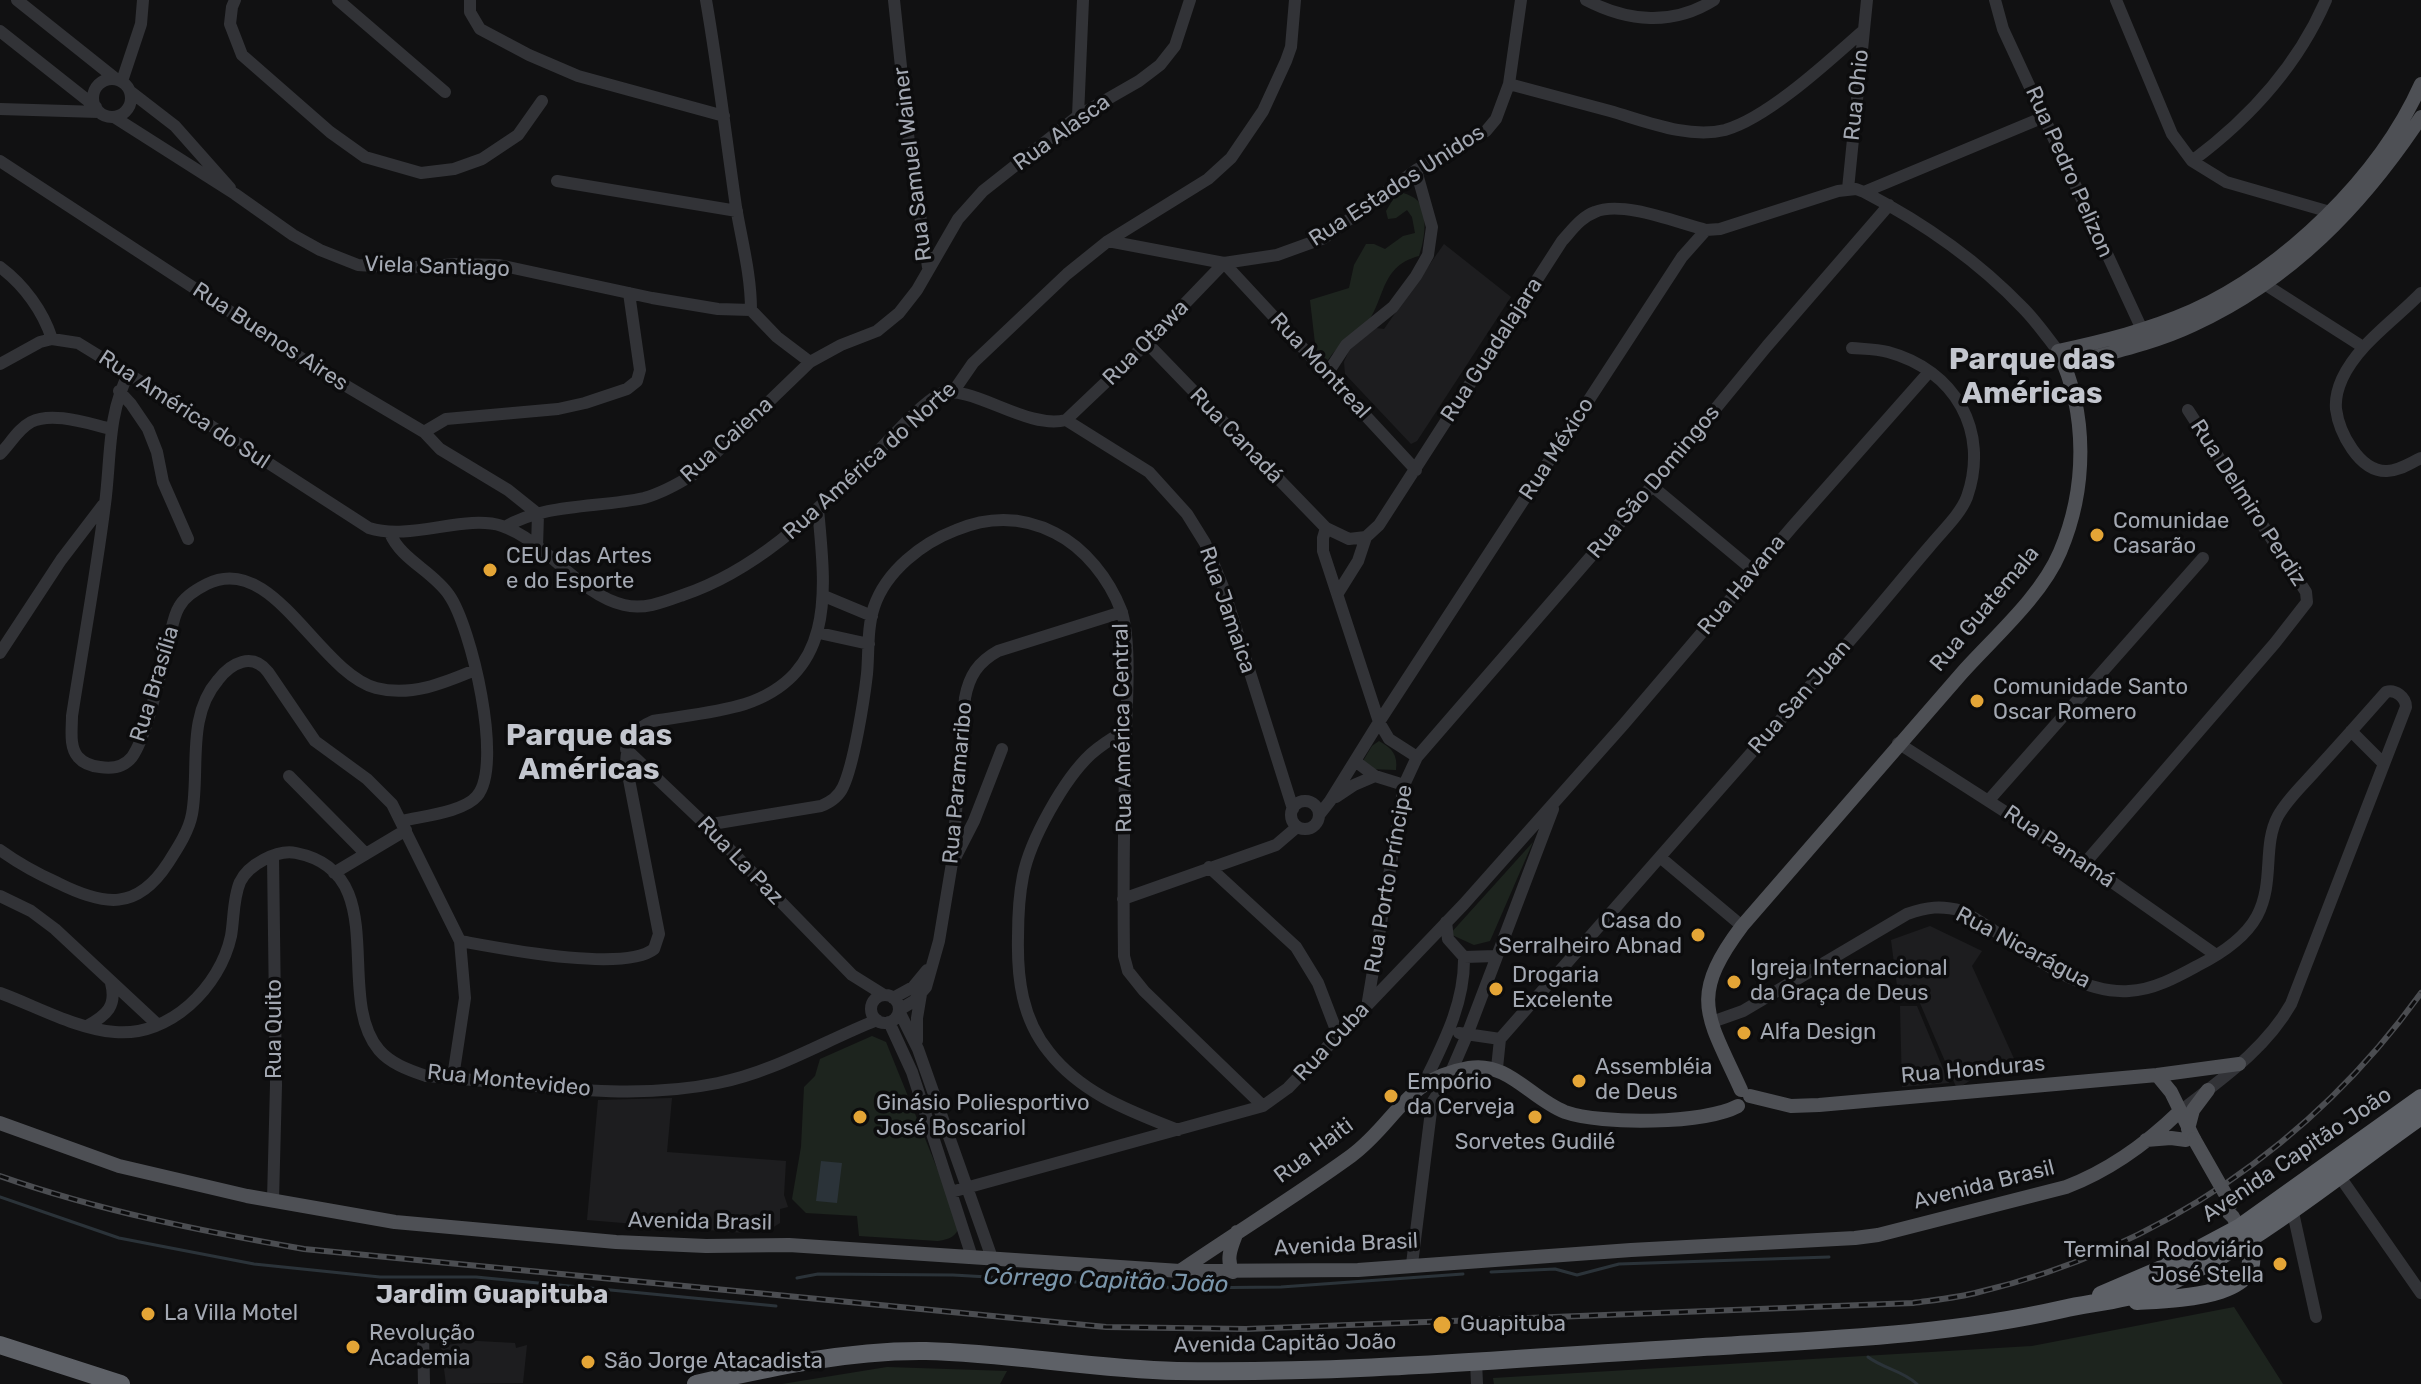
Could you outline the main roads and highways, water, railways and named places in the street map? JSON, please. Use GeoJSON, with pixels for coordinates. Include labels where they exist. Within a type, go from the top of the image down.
{"type":"FeatureCollection","features":[{"type":"Feature","properties":{"kind":"highway","name":"Avenida Capitão João"},"geometry":{"type":"LineString","coordinates":[[2068,1308],[2110,1302],[2169,1274],[2235,1220],[2421,1098]]}},
{"type":"Feature","properties":{"kind":"highway","name":"Avenida Capitão João"},"geometry":{"type":"LineString","coordinates":[[2235,1220],[2292,1208],[2421,1116]]}},
{"type":"Feature","properties":{"kind":"highway"},"geometry":{"type":"LineString","coordinates":[[2110,1302],[2197,1294],[2231,1287],[2246,1276],[2252,1260],[2235,1220]]}},
{"type":"Feature","properties":{"kind":"highway","name":"Avenida Capitão João"},"geometry":{"type":"LineString","coordinates":[[696,1384],[805,1361],[909,1352],[995,1355],[1142,1377],[1262,1378],[1476,1361],[1812,1341],[2021,1320],[2068,1308],[2169,1274]]}},
{"type":"Feature","properties":{"kind":"highway"},"geometry":{"type":"LineString","coordinates":[[2169,1274],[2178,1286],[2197,1294]]}},
{"type":"Feature","properties":{"kind":"highway"},"geometry":{"type":"LineString","coordinates":[[0,1345],[121,1384]]}},
{"type":"Feature","properties":{"kind":"highway"},"geometry":{"type":"LineString","coordinates":[[0,1352],[28,1355]]}},
{"type":"Feature","properties":{"kind":"main road"},"geometry":{"type":"LineString","coordinates":[[2146,336],[2237,287],[2280,257],[2330,212],[2417,105],[2421,84]]}},
{"type":"Feature","properties":{"kind":"main road"},"geometry":{"type":"LineString","coordinates":[[2146,336],[2192,326],[2266,285],[2298,260],[2378,178],[2421,117]]}},
{"type":"Feature","properties":{"kind":"main road","name":"Rua Guatemala"},"geometry":{"type":"LineString","coordinates":[[1743,1097],[1712,1022],[1707,1000],[1712,972],[1719,956],[1898,743],[2011,620],[2060,553],[2075,504],[2081,441],[2076,403],[2061,358],[2146,336]]}},
{"type":"Feature","properties":{"kind":"main road","name":"Rua Honduras"},"geometry":{"type":"LineString","coordinates":[[1743,1097],[1791,1106],[1819,1105],[2157,1075],[2239,1064]]}},
{"type":"Feature","properties":{"kind":"main road","name":"Rua Haiti"},"geometry":{"type":"LineString","coordinates":[[1180,1271],[1356,1152],[1425,1081],[1451,1072],[1471,1067],[1497,1068],[1548,1104],[1588,1117],[1639,1120],[1708,1117],[1743,1097]]}},
{"type":"Feature","properties":{"kind":"main road"},"geometry":{"type":"LineString","coordinates":[[2157,1075],[2171,1092],[2176,1115],[2235,1220]]}},
{"type":"Feature","properties":{"kind":"main road"},"geometry":{"type":"LineString","coordinates":[[2189,1138],[2193,1110],[2208,1090]]}},
{"type":"Feature","properties":{"kind":"main road","name":"Avenida Brasil"},"geometry":{"type":"LineString","coordinates":[[0,1123],[119,1166],[200,1187],[395,1222],[616,1242],[706,1246],[789,1245],[1233,1272],[1358,1270],[1878,1235],[2066,1187],[2105,1170],[2176,1115]]}},
{"type":"Feature","properties":{"kind":"main road"},"geometry":{"type":"LineString","coordinates":[[2145,1140],[2189,1138]]}},
{"type":"Feature","properties":{"kind":"main road"},"geometry":{"type":"LineString","coordinates":[[1233,1272],[1229,1255],[1237,1232]]}},
{"type":"Feature","properties":{"kind":"waterway","name":"Córrego Capitão João"},"geometry":{"type":"LineString","coordinates":[[0,1197],[119,1238],[254,1264],[380,1277],[476,1277],[776,1306]]}},
{"type":"Feature","properties":{"kind":"waterway","name":"Córrego Capitão João"},"geometry":{"type":"LineString","coordinates":[[1491,1272],[1555,1269],[1577,1275],[1619,1264],[1829,1257]]}},
{"type":"Feature","properties":{"kind":"waterway","name":"Córrego Capitão João"},"geometry":{"type":"LineString","coordinates":[[797,1278],[818,1274],[953,1275],[1182,1288],[1281,1287],[1463,1274]]}},
{"type":"Feature","properties":{"kind":"waterway"},"geometry":{"type":"LineString","coordinates":[[1868,1357],[1917,1384]]}},
{"type":"Feature","properties":{"kind":"railway"},"geometry":{"type":"LineString","coordinates":[[0,1176],[75,1200],[151,1219],[304,1249],[1106,1327],[1246,1329],[1913,1303],[1971,1294],[2045,1273],[2109,1248],[2169,1218],[2227,1183],[2281,1142],[2332,1097],[2378,1047],[2421,993]]}},
{"type":"Feature","properties":{"kind":"place","name":"Comunidae Casarão"},"geometry":{"type":"Point","coordinates":[2097,535]}},
{"type":"Feature","properties":{"kind":"place","name":"CEU das Artes e do Esporte"},"geometry":{"type":"Point","coordinates":[490,570]}},
{"type":"Feature","properties":{"kind":"place","name":"Comunidade Santo Oscar Romero"},"geometry":{"type":"Point","coordinates":[1977,701]}},
{"type":"Feature","properties":{"kind":"place","name":"Casa do Serralheiro Abnad"},"geometry":{"type":"Point","coordinates":[1698,935]}},
{"type":"Feature","properties":{"kind":"place","name":"Igreja Internacional da Graça de Deus"},"geometry":{"type":"Point","coordinates":[1734,982]}},
{"type":"Feature","properties":{"kind":"place","name":"Drogaria Excelente"},"geometry":{"type":"Point","coordinates":[1496,989]}},
{"type":"Feature","properties":{"kind":"place","name":"Alfa Design"},"geometry":{"type":"Point","coordinates":[1744,1033]}},
{"type":"Feature","properties":{"kind":"place","name":"Assembléia de Deus"},"geometry":{"type":"Point","coordinates":[1579,1081]}},
{"type":"Feature","properties":{"kind":"place","name":"Empório da Cerveja"},"geometry":{"type":"Point","coordinates":[1391,1096]}},
{"type":"Feature","properties":{"kind":"place","name":"Ginásio Poliesportivo José Boscariol"},"geometry":{"type":"Point","coordinates":[860,1117]}},
{"type":"Feature","properties":{"kind":"place","name":"Sorvetes Gudilé"},"geometry":{"type":"Point","coordinates":[1535,1117]}},
{"type":"Feature","properties":{"kind":"place","name":"Terminal Rodoviário José Stella"},"geometry":{"type":"Point","coordinates":[2280,1264]}},
{"type":"Feature","properties":{"kind":"place","name":"La Villa Motel"},"geometry":{"type":"Point","coordinates":[148,1314]}},
{"type":"Feature","properties":{"kind":"place","name":"Guapituba"},"geometry":{"type":"Point","coordinates":[1442,1325]}},
{"type":"Feature","properties":{"kind":"place","name":"Revolução Academia"},"geometry":{"type":"Point","coordinates":[353,1347]}},
{"type":"Feature","properties":{"kind":"place","name":"São Jorge Atacadista"},"geometry":{"type":"Point","coordinates":[588,1362]}},
{"type":"Feature","properties":{"kind":"district","name":"Parque das Américas"},"geometry":{"type":"Point","coordinates":[2032,377]}},
{"type":"Feature","properties":{"kind":"district","name":"Parque das Américas"},"geometry":{"type":"Point","coordinates":[589,753]}},
{"type":"Feature","properties":{"kind":"district","name":"Jardim Guapituba"},"geometry":{"type":"Point","coordinates":[492,1295]}}]}
